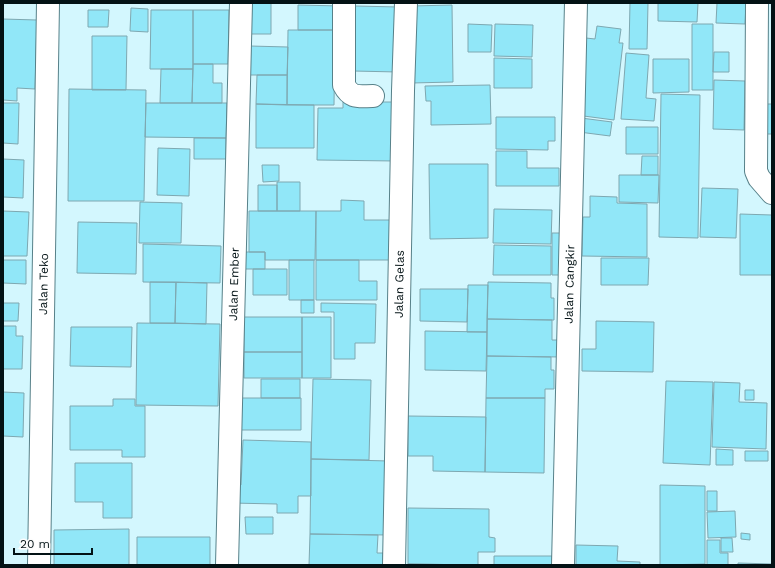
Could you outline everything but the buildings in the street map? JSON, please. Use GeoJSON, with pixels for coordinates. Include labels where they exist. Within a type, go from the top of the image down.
{"type":"FeatureCollection","features":[{"type":"Feature","properties":{"kind":"street","name":"Jalan Teko"},"geometry":{"type":"LineString","coordinates":[[39,565],[48,3]]}},
{"type":"Feature","properties":{"kind":"street","name":"Jalan Ember"},"geometry":{"type":"LineString","coordinates":[[227,565],[242,3]]}},
{"type":"Feature","properties":{"kind":"street"},"geometry":{"type":"LineString","coordinates":[[344,3],[344,84],[348,91],[354,96],[373,96]]}},
{"type":"Feature","properties":{"kind":"street","name":"Jalan Gelas"},"geometry":{"type":"LineString","coordinates":[[394,565],[406,3]]}},
{"type":"Feature","properties":{"kind":"street","name":"Jalan Cangkir"},"geometry":{"type":"LineString","coordinates":[[563,565],[576,3]]}},
{"type":"Feature","properties":{"kind":"street"},"geometry":{"type":"LineString","coordinates":[[757,3],[756,171],[759,178],[772,193]]}}]}
